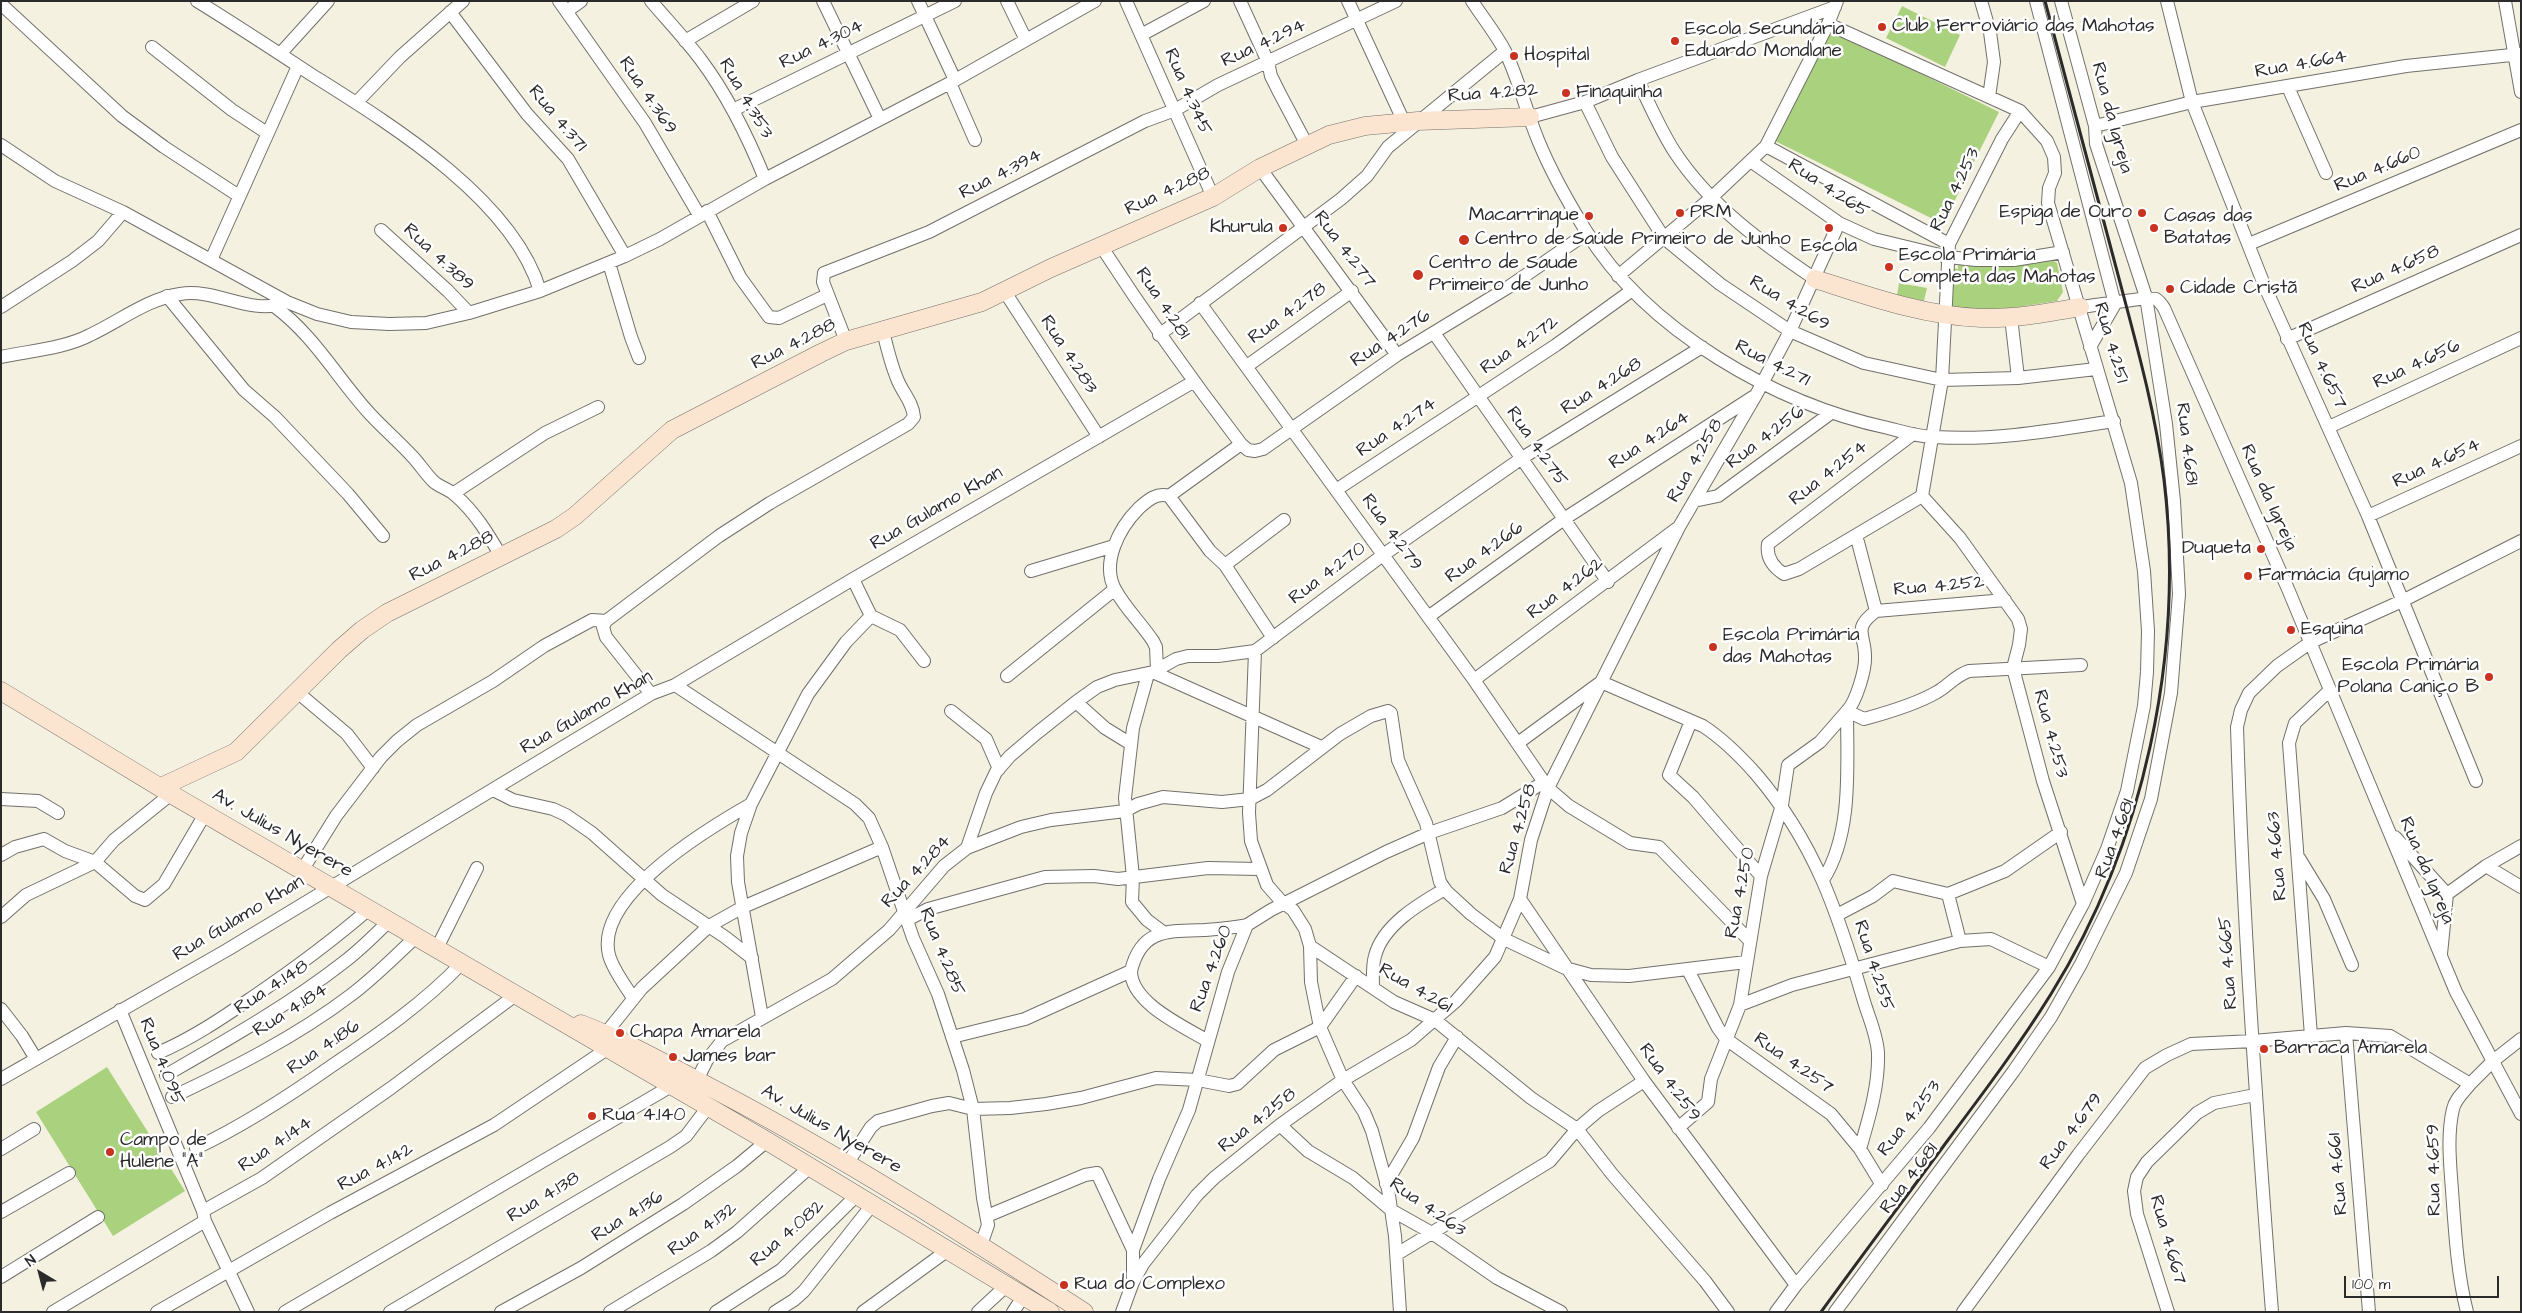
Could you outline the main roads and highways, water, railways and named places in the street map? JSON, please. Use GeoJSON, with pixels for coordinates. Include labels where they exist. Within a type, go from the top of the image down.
{"type":"FeatureCollection","features":[{"type":"Feature","properties":{"kind":"railway"},"geometry":{"type":"LineString","coordinates":[[1821,1312],[2014,1050],[2051,994],[2083,936],[2111,875],[2133,811],[2150,746],[2162,680],[2168,613],[2169,546],[2160,453],[2137,348],[2045,1]]}},
{"type":"Feature","properties":{"kind":"place","name":"Club Ferroviário das Mahotas"},"geometry":{"type":"Point","coordinates":[1882,27]}},
{"type":"Feature","properties":{"kind":"place","name":"Escola Secundária Eduardo Mondlane"},"geometry":{"type":"Point","coordinates":[1675,41]}},
{"type":"Feature","properties":{"kind":"place","name":"Hospital"},"geometry":{"type":"Point","coordinates":[1514,56]}},
{"type":"Feature","properties":{"kind":"place","name":"Finaquinha"},"geometry":{"type":"Point","coordinates":[1566,93]}},
{"type":"Feature","properties":{"kind":"place","name":"PRM"},"geometry":{"type":"Point","coordinates":[1680,213]}},
{"type":"Feature","properties":{"kind":"place","name":"Espiga de Ouro"},"geometry":{"type":"Point","coordinates":[2142,213]}},
{"type":"Feature","properties":{"kind":"place","name":"Macarringue"},"geometry":{"type":"Point","coordinates":[1589,216]}},
{"type":"Feature","properties":{"kind":"place","name":"Khurula"},"geometry":{"type":"Point","coordinates":[1283,228]}},
{"type":"Feature","properties":{"kind":"place","name":"Escola"},"geometry":{"type":"Point","coordinates":[1829,228]}},
{"type":"Feature","properties":{"kind":"place","name":"Casas das Batatas"},"geometry":{"type":"Point","coordinates":[2154,228]}},
{"type":"Feature","properties":{"kind":"place","name":"Centro de Saúde Primeiro de Junho"},"geometry":{"type":"Point","coordinates":[1464,240]}},
{"type":"Feature","properties":{"kind":"place","name":"Escola Primária Completa das Mahotas"},"geometry":{"type":"Point","coordinates":[1889,267]}},
{"type":"Feature","properties":{"kind":"place","name":"Centro de Saude Primeiro de Junho"},"geometry":{"type":"Point","coordinates":[1418,275]}},
{"type":"Feature","properties":{"kind":"place","name":"Cidade Cristã"},"geometry":{"type":"Point","coordinates":[2170,289]}},
{"type":"Feature","properties":{"kind":"place","name":"Duqueta"},"geometry":{"type":"Point","coordinates":[2261,549]}},
{"type":"Feature","properties":{"kind":"place","name":"Farmácia Gujamo"},"geometry":{"type":"Point","coordinates":[2248,576]}},
{"type":"Feature","properties":{"kind":"place","name":"Esquina"},"geometry":{"type":"Point","coordinates":[2291,630]}},
{"type":"Feature","properties":{"kind":"place","name":"Escola Primária das Mahotas"},"geometry":{"type":"Point","coordinates":[1713,647]}},
{"type":"Feature","properties":{"kind":"place","name":"Escola Primária Polana Caniço B"},"geometry":{"type":"Point","coordinates":[2489,677]}},
{"type":"Feature","properties":{"kind":"place","name":"Chapa Amarela"},"geometry":{"type":"Point","coordinates":[620,1033]}},
{"type":"Feature","properties":{"kind":"place","name":"Barraca Amarela"},"geometry":{"type":"Point","coordinates":[2264,1049]}},
{"type":"Feature","properties":{"kind":"place","name":"James bar"},"geometry":{"type":"Point","coordinates":[673,1057]}},
{"type":"Feature","properties":{"kind":"place","name":"Rua 4.140"},"geometry":{"type":"Point","coordinates":[592,1116]}},
{"type":"Feature","properties":{"kind":"place","name":"Campo de Hulene \"A\""},"geometry":{"type":"Point","coordinates":[110,1152]}},
{"type":"Feature","properties":{"kind":"place","name":"Rua do Complexo"},"geometry":{"type":"Point","coordinates":[1064,1285]}}]}
